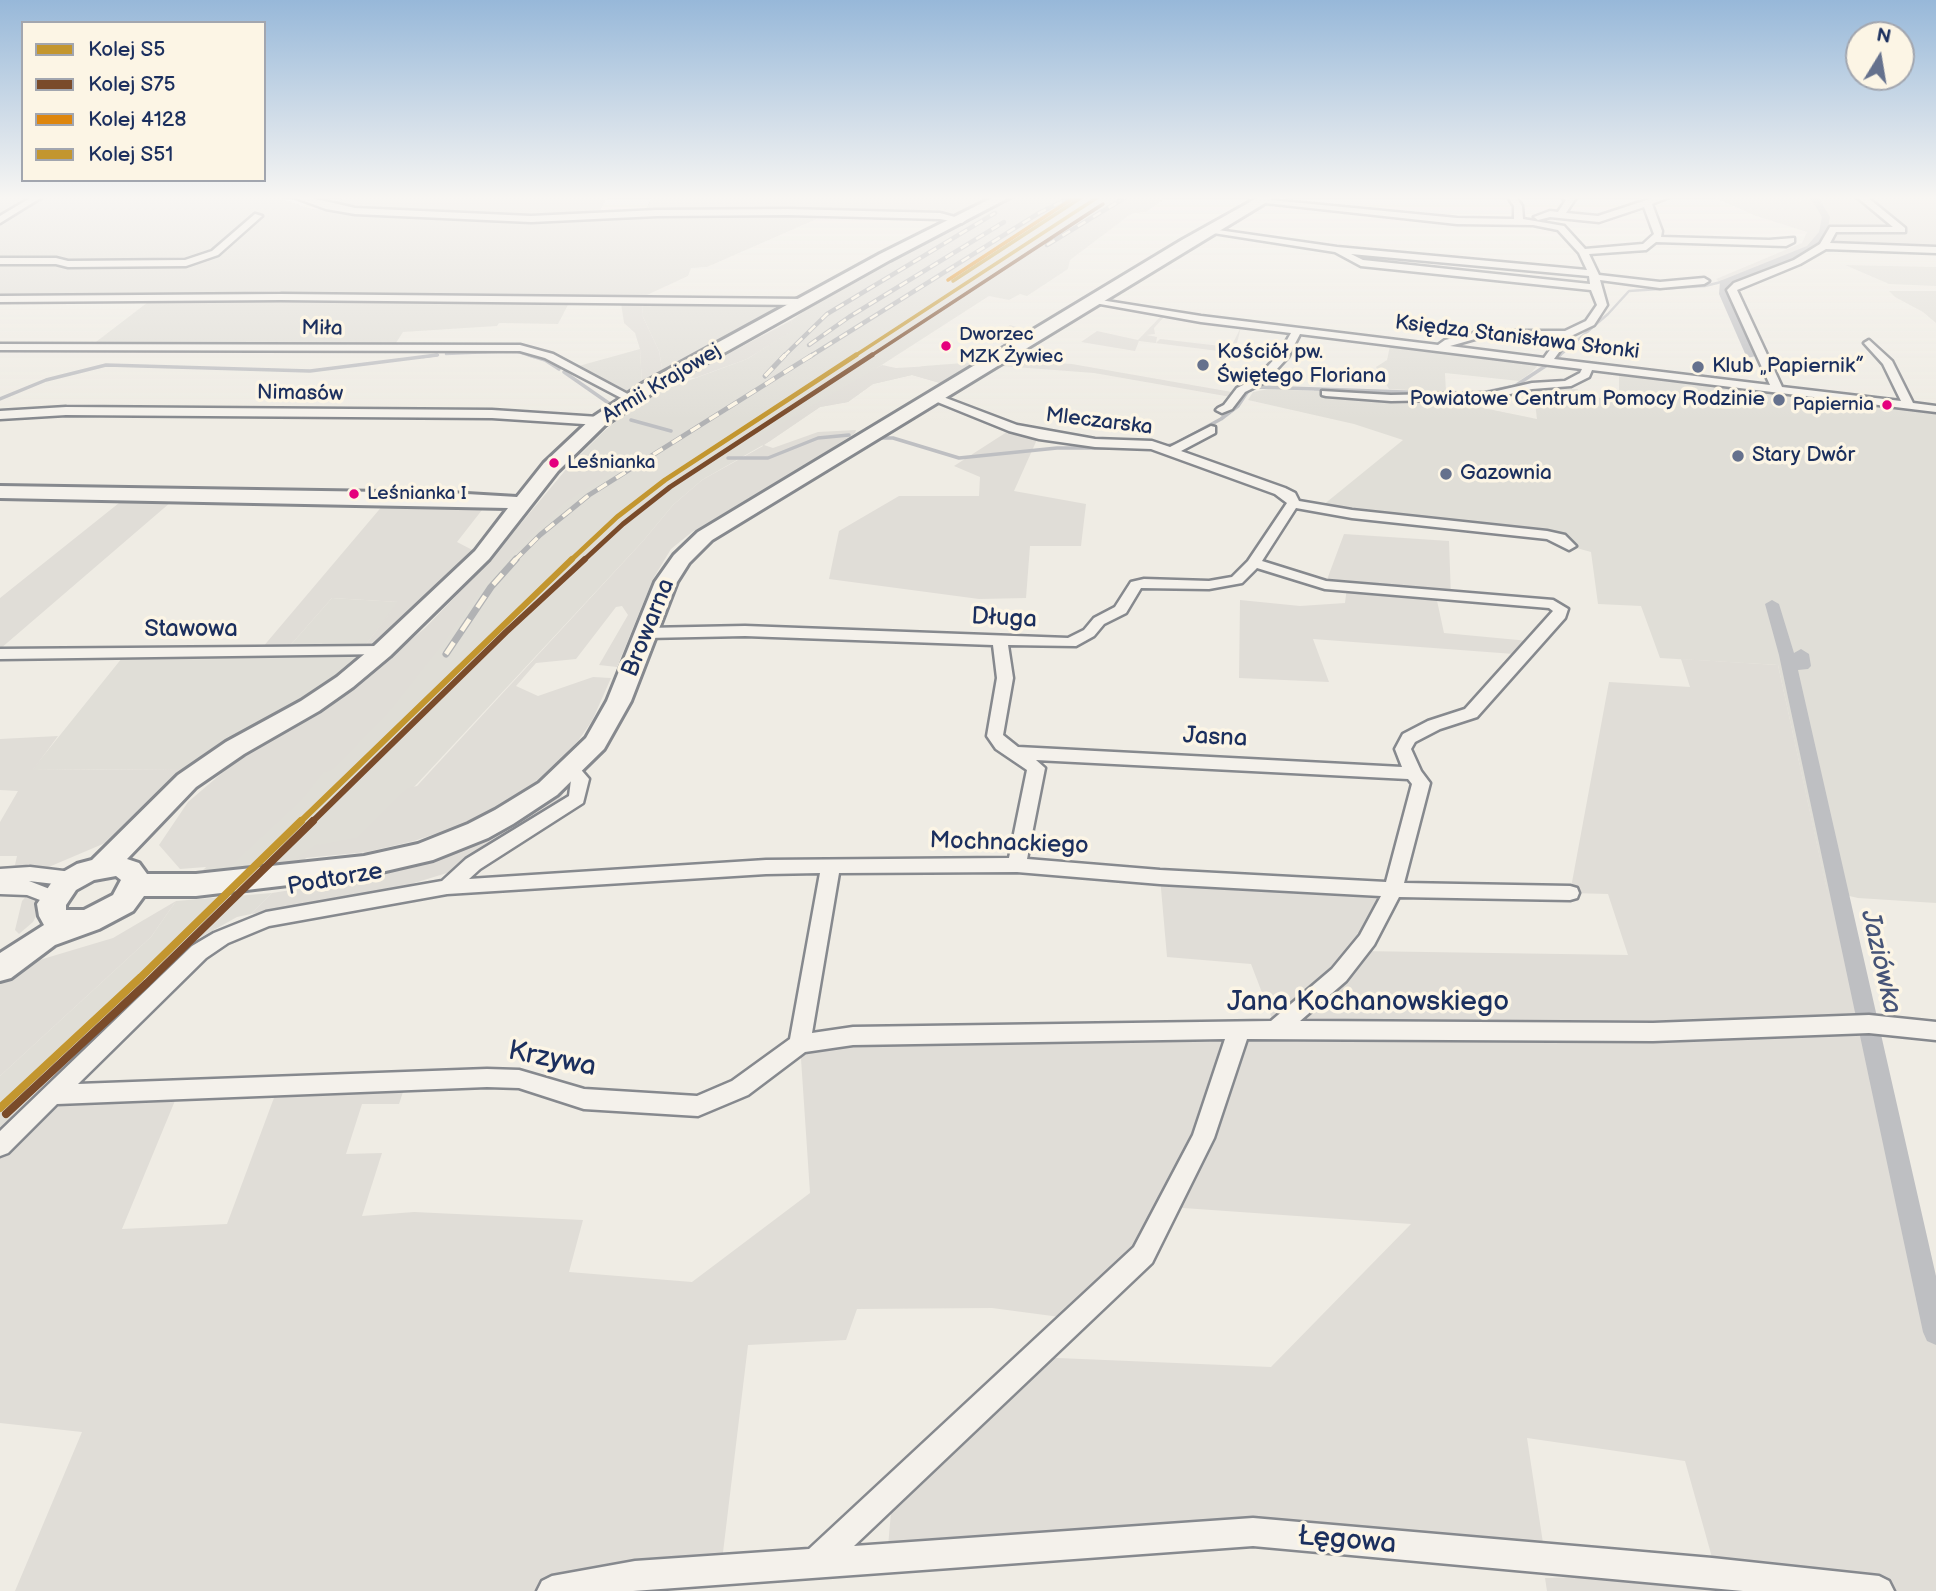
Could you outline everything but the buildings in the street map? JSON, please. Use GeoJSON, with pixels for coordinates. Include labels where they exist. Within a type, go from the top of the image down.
{"type":"FeatureCollection","features":[{"type":"Feature","properties":{"kind":"street","name":"Armii Krajowej"},"geometry":{"type":"LineString","coordinates":[[122,881],[135,856],[164,816],[208,767],[235,748],[310,706],[345,682],[382,651],[482,555],[554,463],[599,421],[631,399],[860,271]]}},
{"type":"Feature","properties":{"kind":"street"},"geometry":{"type":"LineString","coordinates":[[1094,302],[1144,271]]}},
{"type":"Feature","properties":{"kind":"street"},"geometry":{"type":"LineString","coordinates":[[1478,271],[1660,285],[1704,281]]}},
{"type":"Feature","properties":{"kind":"street"},"geometry":{"type":"LineString","coordinates":[[1440,348],[1460,338],[1493,333],[1567,334],[1590,324],[1601,309],[1601,299],[1591,271]]}},
{"type":"Feature","properties":{"kind":"street"},"geometry":{"type":"LineString","coordinates":[[1773,271],[1732,289],[1778,391]]}},
{"type":"Feature","properties":{"kind":"street"},"geometry":{"type":"LineString","coordinates":[[0,299],[295,298],[804,302]]}},
{"type":"Feature","properties":{"kind":"street","name":"Księdza Stanisława Słonki"},"geometry":{"type":"LineString","coordinates":[[1094,302],[1140,311],[1297,331],[1936,409]]}},
{"type":"Feature","properties":{"kind":"street","name":"Browarna"},"geometry":{"type":"LineString","coordinates":[[122,881],[196,886],[298,875],[398,860],[449,843],[503,817],[548,789],[595,743],[611,717],[674,568],[705,536],[1094,302]]}},
{"type":"Feature","properties":{"kind":"street"},"geometry":{"type":"LineString","coordinates":[[1222,410],[1228,407],[1241,390],[1261,380],[1284,355],[1297,331]]}},
{"type":"Feature","properties":{"kind":"street"},"geometry":{"type":"LineString","coordinates":[[1546,361],[1567,334]]}},
{"type":"Feature","properties":{"kind":"street"},"geometry":{"type":"LineString","coordinates":[[1869,343],[1888,363],[1909,406]]}},
{"type":"Feature","properties":{"kind":"street","name":"Miła"},"geometry":{"type":"LineString","coordinates":[[0,347],[520,348],[549,356],[631,399]]}},
{"type":"Feature","properties":{"kind":"street"},"geometry":{"type":"LineString","coordinates":[[1326,393],[1391,398],[1488,396],[1532,386],[1567,384],[1584,375],[1588,366]]}},
{"type":"Feature","properties":{"kind":"street","name":"Mleczarska"},"geometry":{"type":"LineString","coordinates":[[934,397],[1013,428],[1039,435],[1161,449],[1280,491],[1290,496],[1294,504]]}},
{"type":"Feature","properties":{"kind":"street","name":"Nimasów"},"geometry":{"type":"LineString","coordinates":[[0,415],[66,411],[492,414],[599,421]]}},
{"type":"Feature","properties":{"kind":"street"},"geometry":{"type":"LineString","coordinates":[[1161,449],[1211,430]]}},
{"type":"Feature","properties":{"kind":"street"},"geometry":{"type":"LineString","coordinates":[[0,492],[450,499],[523,503]]}},
{"type":"Feature","properties":{"kind":"street"},"geometry":{"type":"LineString","coordinates":[[1294,504],[1352,514],[1547,535],[1560,538],[1569,546]]}},
{"type":"Feature","properties":{"kind":"street","name":"Długa"},"geometry":{"type":"LineString","coordinates":[[646,634],[745,631],[1071,643],[1089,633],[1099,621],[1121,610],[1136,585],[1224,584],[1237,580],[1254,563],[1288,507],[1294,504]]}},
{"type":"Feature","properties":{"kind":"street"},"geometry":{"type":"LineString","coordinates":[[1254,563],[1325,585],[1553,604],[1561,608],[1560,615],[1471,713],[1434,725],[1409,738],[1404,749],[1413,773],[1421,783],[1393,890],[1367,940],[1339,975],[1276,1030]]}},
{"type":"Feature","properties":{"kind":"street"},"geometry":{"type":"LineString","coordinates":[[1000,641],[1005,678],[995,736],[1002,746],[1036,768],[1017,865]]}},
{"type":"Feature","properties":{"kind":"street","name":"Stawowa"},"geometry":{"type":"LineString","coordinates":[[0,654],[382,651]]}},
{"type":"Feature","properties":{"kind":"street","name":"Jasna"},"geometry":{"type":"LineString","coordinates":[[1015,752],[1413,773]]}},
{"type":"Feature","properties":{"kind":"street"},"geometry":{"type":"LineString","coordinates":[[447,887],[473,863],[577,799],[580,779],[571,769]]}},
{"type":"Feature","properties":{"kind":"street","name":"Mochnackiego"},"geometry":{"type":"LineString","coordinates":[[447,887],[766,867],[1017,865],[1160,877],[1393,890],[1570,893]]}},
{"type":"Feature","properties":{"kind":"street"},"geometry":{"type":"LineString","coordinates":[[800,1044],[831,866]]}},
{"type":"Feature","properties":{"kind":"street"},"geometry":{"type":"LineString","coordinates":[[0,876],[30,874],[59,896]]}},
{"type":"Feature","properties":{"kind":"street"},"geometry":{"type":"LineString","coordinates":[[0,887],[29,888],[59,896],[122,881]]}},
{"type":"Feature","properties":{"kind":"street"},"geometry":{"type":"LineString","coordinates":[[0,969],[45,937],[102,916],[122,881]]}},
{"type":"Feature","properties":{"kind":"street","name":"Podtorze"},"geometry":{"type":"LineString","coordinates":[[0,1146],[180,968],[222,938],[266,919],[447,887]]}},
{"type":"Feature","properties":{"kind":"street"},"geometry":{"type":"LineString","coordinates":[[59,896],[59,920],[77,923]]}},
{"type":"Feature","properties":{"kind":"street"},"geometry":{"type":"LineString","coordinates":[[0,952],[59,896]]}},
{"type":"Feature","properties":{"kind":"street","name":"Jana Kochanowskiego"},"geometry":{"type":"LineString","coordinates":[[800,1044],[853,1036],[1239,1030],[1653,1032],[1862,1024],[1936,1031]]}},
{"type":"Feature","properties":{"kind":"street"},"geometry":{"type":"LineString","coordinates":[[815,1563],[1143,1255],[1203,1138],[1239,1030]]}},
{"type":"Feature","properties":{"kind":"street","name":"Krzywa"},"geometry":{"type":"LineString","coordinates":[[52,1095],[406,1083],[487,1077],[519,1079],[584,1098],[698,1106],[740,1088],[800,1044]]}},
{"type":"Feature","properties":{"kind":"street","name":"Łęgowa"},"geometry":{"type":"LineString","coordinates":[[552,1591],[635,1576],[1253,1532],[1712,1573],[1879,1591]]}},
{"type":"Feature","properties":{"kind":"shaded area"},"geometry":{"type":"Polygon","coordinates":[[[0,271],[690,271],[688,276],[634,301],[570,301],[558,324],[499,323],[497,326],[403,332],[392,349],[88,348],[152,299],[0,300],[0,271]]]}},
{"type":"Feature","properties":{"kind":"shaded area"},"geometry":{"type":"Polygon","coordinates":[[[874,271],[1065,271],[1027,296],[1020,294],[1009,300],[989,296],[877,368],[875,375],[924,366],[976,362],[940,383],[912,375],[873,384],[848,402],[820,407],[770,441],[702,480],[673,505],[643,541],[361,844],[316,848],[302,862],[202,871],[366,711],[571,464],[603,432],[647,396],[747,359],[788,333],[792,320],[815,303],[874,271]]]}},
{"type":"Feature","properties":{"kind":"shaded area"},"geometry":{"type":"Polygon","coordinates":[[[1735,271],[1773,271],[1739,288],[1738,293],[1731,293],[1716,279],[1735,271]]]}},
{"type":"Feature","properties":{"kind":"shaded area"},"geometry":{"type":"Polygon","coordinates":[[[1859,271],[1936,271],[1936,286],[1889,284],[1859,271]]]}},
{"type":"Feature","properties":{"kind":"shaded area"},"geometry":{"type":"Polygon","coordinates":[[[1889,291],[1936,291],[1936,323],[1923,312],[1889,291]]]}},
{"type":"Feature","properties":{"kind":"shaded area"},"geometry":{"type":"Polygon","coordinates":[[[642,301],[777,302],[774,306],[777,310],[663,374],[659,351],[643,317],[642,301]]]}},
{"type":"Feature","properties":{"kind":"shaded area"},"geometry":{"type":"Polygon","coordinates":[[[642,301],[643,317],[659,351],[663,374],[642,385],[640,349],[635,333],[624,323],[621,303],[642,301]]]}},
{"type":"Feature","properties":{"kind":"shaded area"},"geometry":{"type":"Polygon","coordinates":[[[1160,317],[1164,317],[1154,328],[1155,334],[1147,335],[1157,337],[1156,343],[1160,339],[1221,346],[1223,342],[1233,343],[1241,327],[1235,351],[1282,357],[1260,380],[1231,397],[1094,373],[1001,366],[1009,360],[1072,364],[1232,392],[1257,371],[1264,372],[1274,358],[1139,341],[1135,351],[1081,342],[1097,331],[1138,340],[1160,317]]]}},
{"type":"Feature","properties":{"kind":"shaded area"},"geometry":{"type":"Polygon","coordinates":[[[792,320],[789,333],[747,359],[695,378],[684,377],[792,320]]]}},
{"type":"Feature","properties":{"kind":"shaded area"},"geometry":{"type":"Polygon","coordinates":[[[1010,325],[1033,332],[1019,340],[1008,337],[1005,339],[1015,342],[1009,345],[960,335],[967,330],[992,336],[1010,325]]]}},
{"type":"Feature","properties":{"kind":"shaded area"},"geometry":{"type":"Polygon","coordinates":[[[1390,346],[1539,364],[1519,381],[1445,373],[1446,392],[1389,389],[1376,367],[1387,360],[1390,346]]]}},
{"type":"Feature","properties":{"kind":"shaded area"},"geometry":{"type":"Polygon","coordinates":[[[640,349],[642,385],[625,394],[575,367],[640,349]]]}},
{"type":"Feature","properties":{"kind":"shaded area"},"geometry":{"type":"Polygon","coordinates":[[[968,364],[940,383],[912,375],[873,384],[848,402],[820,407],[764,445],[773,448],[818,432],[856,430],[803,467],[692,532],[671,549],[653,579],[617,667],[599,665],[628,615],[622,606],[616,607],[576,659],[536,663],[516,686],[538,696],[593,677],[611,678],[592,721],[578,741],[534,784],[503,804],[459,826],[414,841],[367,852],[295,859],[316,845],[357,838],[408,788],[417,786],[673,505],[702,480],[763,446],[757,438],[882,365],[896,368],[968,364]]]}},
{"type":"Feature","properties":{"kind":"shaded area"},"geometry":{"type":"Polygon","coordinates":[[[1619,372],[1936,410],[1936,903],[1858,898],[1827,891],[1778,665],[1660,658],[1641,606],[1598,604],[1591,552],[1573,547],[1569,537],[1317,510],[1403,440],[1354,424],[1248,400],[1253,392],[1268,389],[1435,395],[1435,398],[1537,419],[1533,388],[1578,389],[1577,394],[1619,401],[1619,372]]]}},
{"type":"Feature","properties":{"kind":"shaded area"},"geometry":{"type":"Polygon","coordinates":[[[1013,428],[1039,435],[1014,491],[1086,504],[1081,546],[1030,546],[1026,598],[979,599],[829,579],[839,531],[899,496],[979,496],[980,477],[954,466],[1013,428]]]}},
{"type":"Feature","properties":{"kind":"shaded area"},"geometry":{"type":"Polygon","coordinates":[[[574,460],[609,473],[564,503],[520,545],[482,587],[443,643],[390,710],[331,771],[323,772],[303,798],[231,865],[180,869],[159,845],[188,802],[236,761],[330,707],[425,628],[486,565],[574,460]]]}},
{"type":"Feature","properties":{"kind":"shaded area"},"geometry":{"type":"Polygon","coordinates":[[[129,495],[178,496],[0,649],[0,598],[129,495]]]}},
{"type":"Feature","properties":{"kind":"shaded area"},"geometry":{"type":"Polygon","coordinates":[[[389,498],[489,501],[457,542],[482,555],[382,651],[363,648],[398,602],[332,598],[288,648],[262,648],[389,498]]]}},
{"type":"Feature","properties":{"kind":"shaded area"},"geometry":{"type":"Polygon","coordinates":[[[1344,534],[1449,541],[1451,597],[1436,596],[1444,633],[1529,641],[1514,654],[1313,639],[1329,682],[1239,678],[1240,600],[1300,606],[1345,603],[1347,587],[1325,585],[1344,534]]]}},
{"type":"Feature","properties":{"kind":"shaded area"},"geometry":{"type":"Polygon","coordinates":[[[332,598],[399,602],[363,648],[288,648],[332,598]]]}},
{"type":"Feature","properties":{"kind":"shaded area"},"geometry":{"type":"Polygon","coordinates":[[[382,651],[187,769],[32,770],[126,653],[382,651]]]}},
{"type":"Feature","properties":{"kind":"shaded area"},"geometry":{"type":"Polygon","coordinates":[[[1681,659],[1778,665],[1827,890],[1840,894],[1928,1296],[1936,1298],[1936,1591],[1898,1591],[1713,1561],[1685,1461],[1527,1438],[1543,1543],[1253,1532],[887,1558],[893,1489],[1034,1357],[1271,1367],[1411,1224],[1169,1207],[1075,1319],[992,1308],[857,1309],[846,1340],[748,1345],[721,1569],[552,1591],[15,1591],[82,1432],[0,1423],[0,1146],[52,1095],[179,1091],[122,1229],[227,1224],[278,1087],[406,1083],[399,1104],[362,1104],[346,1154],[382,1153],[362,1216],[414,1212],[583,1220],[569,1272],[692,1282],[810,1193],[800,1044],[1276,1029],[1251,964],[1167,957],[1160,877],[1394,886],[1359,951],[1628,955],[1608,894],[1570,893],[1609,682],[1690,687],[1681,659]]]}},
{"type":"Feature","properties":{"kind":"shaded area"},"geometry":{"type":"Polygon","coordinates":[[[58,736],[33,770],[187,769],[117,838],[44,869],[0,869],[15,865],[17,856],[0,856],[0,822],[18,791],[0,790],[0,739],[58,736]]]}},
{"type":"Feature","properties":{"kind":"shaded area"},"geometry":{"type":"Polygon","coordinates":[[[564,792],[559,803],[447,873],[388,891],[251,914],[272,893],[366,878],[432,862],[482,842],[564,792]]]}},
{"type":"Feature","properties":{"kind":"shaded area"},"geometry":{"type":"Polygon","coordinates":[[[29,893],[38,898],[40,908],[33,922],[19,934],[15,930],[22,901],[29,893]]]}},
{"type":"Feature","properties":{"kind":"shaded area"},"geometry":{"type":"Polygon","coordinates":[[[272,893],[251,914],[237,917],[194,941],[0,1134],[0,1076],[151,937],[176,901],[272,893]]]}},
{"type":"Feature","properties":{"kind":"shaded area"},"geometry":{"type":"Polygon","coordinates":[[[176,901],[151,937],[0,1076],[0,983],[26,964],[113,938],[176,901]]]}},
{"type":"Feature","properties":{"kind":"shaded area"},"geometry":{"type":"Polygon","coordinates":[[[1712,1573],[1793,1591],[1547,1591],[1545,1578],[1712,1573]]]}},
{"type":"Feature","properties":{"kind":"waterway","name":"Jaziówka"},"geometry":{"type":"LineString","coordinates":[[1751,356],[1724,294],[1725,281],[1753,271]]}},
{"type":"Feature","properties":{"kind":"waterway"},"geometry":{"type":"LineString","coordinates":[[1558,357],[1608,314],[1629,291],[1705,286],[1725,281]]}},
{"type":"Feature","properties":{"kind":"waterway"},"geometry":{"type":"LineString","coordinates":[[446,354],[515,351],[534,357]]}},
{"type":"Feature","properties":{"kind":"waterway"},"geometry":{"type":"LineString","coordinates":[[0,399],[46,380],[106,365],[310,371],[437,355]]}},
{"type":"Feature","properties":{"kind":"waterway"},"geometry":{"type":"LineString","coordinates":[[423,357],[438,355]]}},
{"type":"Feature","properties":{"kind":"waterway"},"geometry":{"type":"LineString","coordinates":[[529,355],[545,360],[559,369]]}},
{"type":"Feature","properties":{"kind":"waterway"},"geometry":{"type":"LineString","coordinates":[[1555,359],[1560,355]]}},
{"type":"Feature","properties":{"kind":"waterway"},"geometry":{"type":"LineString","coordinates":[[1481,393],[1515,386],[1547,365]]}},
{"type":"Feature","properties":{"kind":"waterway"},"geometry":{"type":"LineString","coordinates":[[564,372],[610,404]]}},
{"type":"Feature","properties":{"kind":"waterway"},"geometry":{"type":"LineString","coordinates":[[1162,447],[1175,444],[1221,419],[1238,406],[1248,391],[1257,387],[1464,394]]}},
{"type":"Feature","properties":{"kind":"waterway"},"geometry":{"type":"LineString","coordinates":[[631,420],[671,431]]}},
{"type":"Feature","properties":{"kind":"waterway"},"geometry":{"type":"LineString","coordinates":[[728,458],[768,458],[818,438],[849,435]]}},
{"type":"Feature","properties":{"kind":"waterway"},"geometry":{"type":"LineString","coordinates":[[881,438],[893,438],[959,458],[1057,448],[1152,448]]}},
{"type":"Feature","properties":{"kind":"waterway","name":"Jaziówka"},"geometry":{"type":"LineString","coordinates":[[1772,604],[1789,665]]}},
{"type":"Feature","properties":{"kind":"waterway"},"geometry":{"type":"LineString","coordinates":[[1789,665],[1803,666],[1801,654]]}},
{"type":"Feature","properties":{"kind":"waterway","name":"Jaziówka"},"geometry":{"type":"LineString","coordinates":[[1789,665],[1936,1332]]}},
{"type":"Feature","properties":{"kind":"railway"},"geometry":{"type":"LineString","coordinates":[[784,356],[827,314],[898,271]]}},
{"type":"Feature","properties":{"kind":"railway"},"geometry":{"type":"LineString","coordinates":[[809,345],[924,271]]}},
{"type":"Feature","properties":{"kind":"railway"},"geometry":{"type":"LineString","coordinates":[[809,357],[946,271]]}},
{"type":"Feature","properties":{"kind":"railway"},"geometry":{"type":"LineString","coordinates":[[516,559],[540,535],[589,495],[812,355]]}},
{"type":"Feature","properties":{"kind":"railway"},"geometry":{"type":"LineString","coordinates":[[765,376],[784,356]]}},
{"type":"Feature","properties":{"kind":"railway"},"geometry":{"type":"LineString","coordinates":[[446,654],[491,587],[516,559]]}},
{"type":"Feature","properties":{"kind":"rail line","name":"4128"},"geometry":{"type":"LineString","coordinates":[[948,280],[961,271]]}},
{"type":"Feature","properties":{"kind":"rail line","name":"S51"},"geometry":{"type":"LineString","coordinates":[[953,281],[968,271]]}},
{"type":"Feature","properties":{"kind":"rail line","name":"S5"},"geometry":{"type":"LineString","coordinates":[[0,1108],[141,977],[500,626],[617,517],[665,480],[984,271]]}},
{"type":"Feature","properties":{"kind":"rail line","name":"S75"},"geometry":{"type":"LineString","coordinates":[[6,1114],[147,983],[506,632],[623,524],[670,487],[1000,271]]}},
{"type":"Feature","properties":{"kind":"place","name":"Dworzec MZK Żywiec"},"geometry":{"type":"Point","coordinates":[946,346]}},
{"type":"Feature","properties":{"kind":"place","name":"Kościół pw. Świętego Floriana"},"geometry":{"type":"Point","coordinates":[1203,365]}},
{"type":"Feature","properties":{"kind":"place","name":"Klub „Papiernik”"},"geometry":{"type":"Point","coordinates":[1698,367]}},
{"type":"Feature","properties":{"kind":"place","name":"Powiatowe Centrum Pomocy Rodzinie"},"geometry":{"type":"Point","coordinates":[1779,400]}},
{"type":"Feature","properties":{"kind":"place","name":"Papiernia"},"geometry":{"type":"Point","coordinates":[1887,405]}},
{"type":"Feature","properties":{"kind":"place","name":"Stary Dwór"},"geometry":{"type":"Point","coordinates":[1738,456]}},
{"type":"Feature","properties":{"kind":"place","name":"Leśnianka"},"geometry":{"type":"Point","coordinates":[554,463]}},
{"type":"Feature","properties":{"kind":"place","name":"Gazownia"},"geometry":{"type":"Point","coordinates":[1446,474]}},
{"type":"Feature","properties":{"kind":"place","name":"Leśnianka I"},"geometry":{"type":"Point","coordinates":[354,494]}}]}
